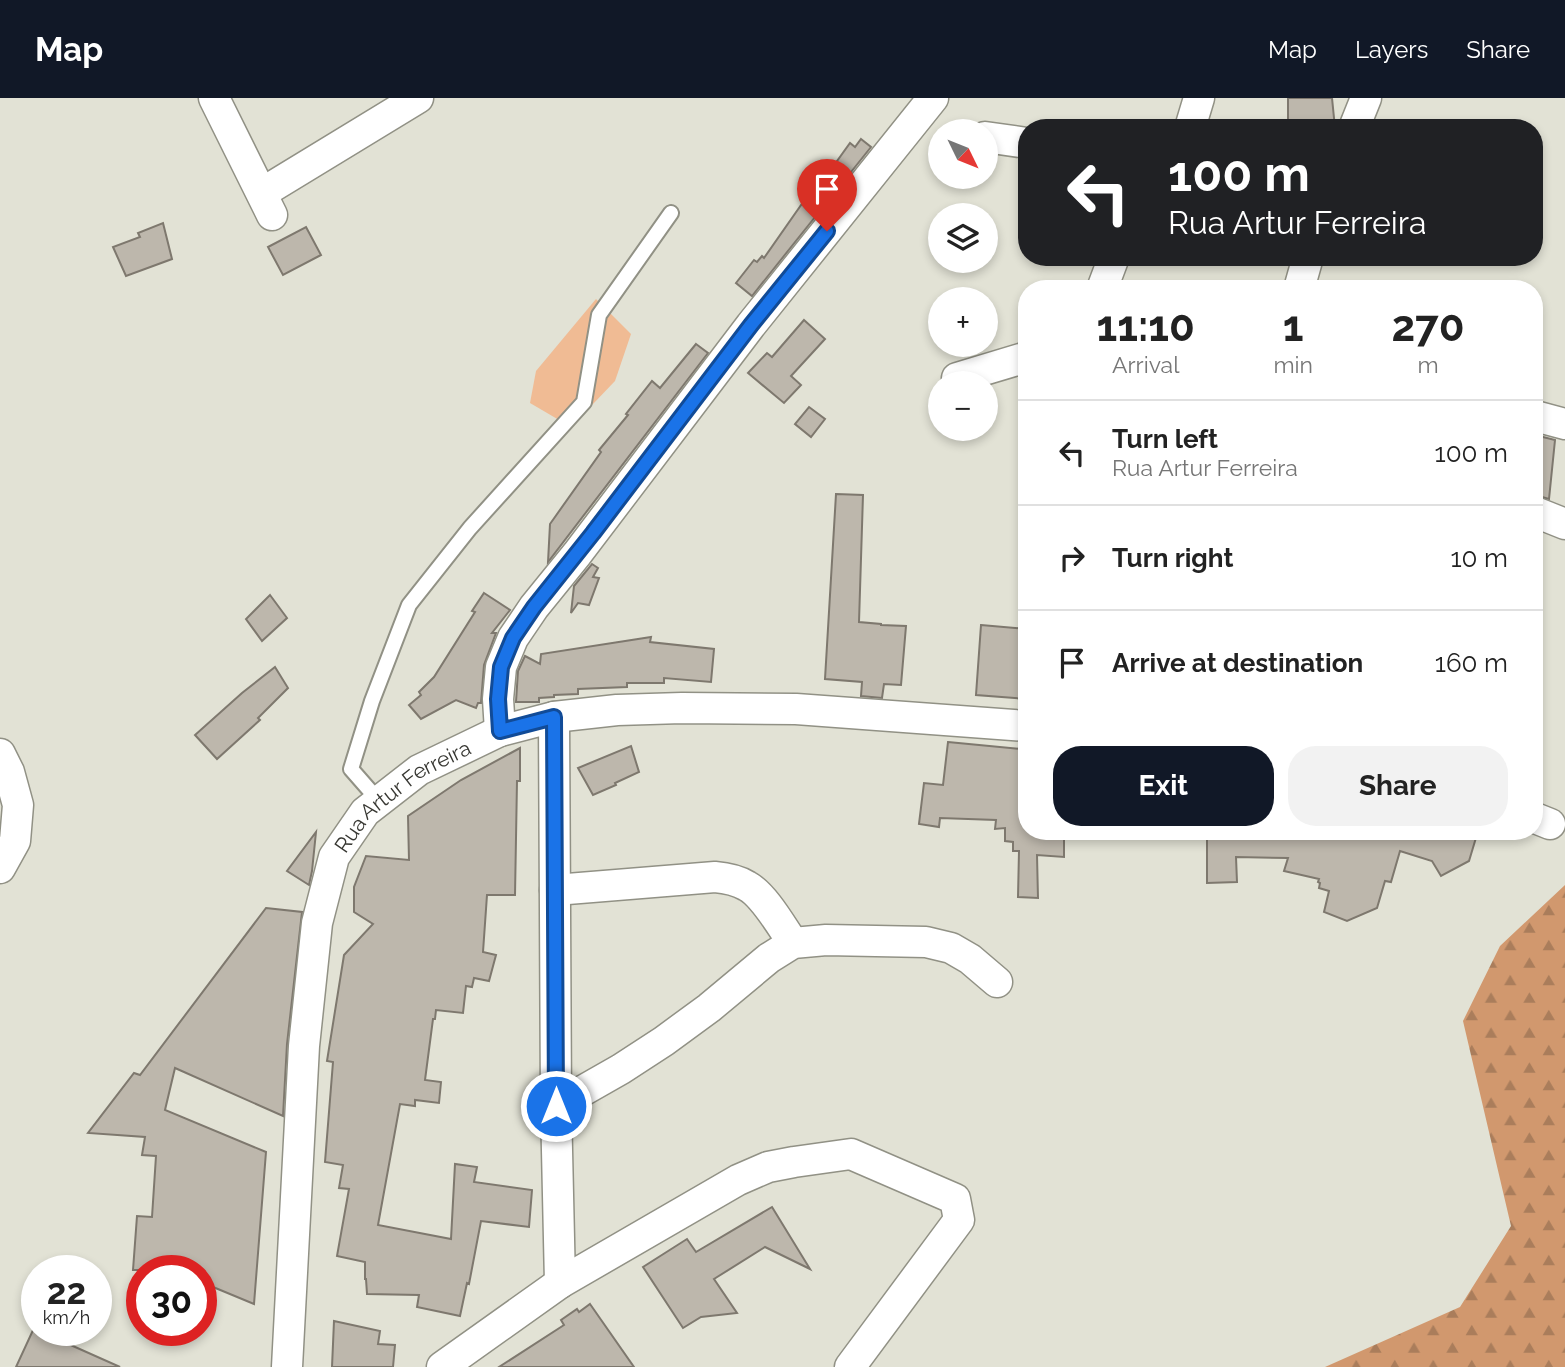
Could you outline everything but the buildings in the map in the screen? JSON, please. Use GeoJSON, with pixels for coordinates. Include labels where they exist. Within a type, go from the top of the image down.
{"type":"FeatureCollection","features":[{"type":"Feature","properties":{"kind":"street"},"geometry":{"type":"LineString","coordinates":[[214,98],[267,204],[418,98]]}},
{"type":"Feature","properties":{"kind":"street"},"geometry":{"type":"LineString","coordinates":[[500,731],[498,699],[501,667],[513,638],[751,325],[933,98]]}},
{"type":"Feature","properties":{"kind":"street"},"geometry":{"type":"LineString","coordinates":[[1193,119],[1199,98]]}},
{"type":"Feature","properties":{"kind":"street"},"geometry":{"type":"LineString","coordinates":[[1358,119],[1366,98]]}},
{"type":"Feature","properties":{"kind":"street"},"geometry":{"type":"LineString","coordinates":[[909,129],[928,131]]}},
{"type":"Feature","properties":{"kind":"street"},"geometry":{"type":"LineString","coordinates":[[998,139],[1018,142]]}},
{"type":"Feature","properties":{"kind":"street"},"geometry":{"type":"LineString","coordinates":[[982,371],[1018,360]]}},
{"type":"Feature","properties":{"kind":"street"},"geometry":{"type":"LineString","coordinates":[[1543,418],[1565,424]]}},
{"type":"Feature","properties":{"kind":"street"},"geometry":{"type":"LineString","coordinates":[[1543,515],[1565,524]]}},
{"type":"Feature","properties":{"kind":"street","name":"Rua Artur Ferreira"},"geometry":{"type":"LineString","coordinates":[[287,1367],[304,1046],[317,923],[334,857],[365,812],[419,770],[500,731],[554,717],[617,710],[796,709],[1018,725]]}},
{"type":"Feature","properties":{"kind":"street"},"geometry":{"type":"LineString","coordinates":[[554,717],[556,1106],[560,1283]]}},
{"type":"Feature","properties":{"kind":"street"},"geometry":{"type":"LineString","coordinates":[[0,754],[9,772],[18,805],[15,841],[0,868]]}},
{"type":"Feature","properties":{"kind":"street"},"geometry":{"type":"LineString","coordinates":[[555,890],[715,877],[733,879],[749,886],[760,896],[793,943]]}},
{"type":"Feature","properties":{"kind":"street"},"geometry":{"type":"LineString","coordinates":[[556,1106],[664,1041],[709,1009],[769,958],[793,943],[826,940],[926,942],[951,948],[970,959],[997,982]]}},
{"type":"Feature","properties":{"kind":"street"},"geometry":{"type":"LineString","coordinates":[[442,1367],[560,1283],[738,1180],[768,1167],[794,1161],[851,1154],[955,1199],[959,1220],[850,1367]]}},
{"type":"Feature","properties":{"kind":"lane"},"geometry":{"type":"LineString","coordinates":[[379,801],[351,769],[372,701],[409,605],[470,528],[584,402],[599,315],[671,213]]}},
{"type":"Feature","properties":{"kind":"green space"},"geometry":{"type":"Polygon","coordinates":[[[1565,885],[1565,1367],[1325,1367],[1460,1307],[1511,1226],[1463,1021],[1500,946],[1565,885]]]}},
{"type":"Feature","properties":{"kind":"shaded area"},"geometry":{"type":"Polygon","coordinates":[[[596,299],[631,334],[615,381],[571,427],[530,403],[536,371],[596,299]]]}},
{"type":"Feature","properties":{"kind":"route"},"geometry":{"type":"LineString","coordinates":[[556,1106],[554,717],[500,731],[498,699],[501,667],[513,638],[534,607],[796,267],[827,231]]}}]}
